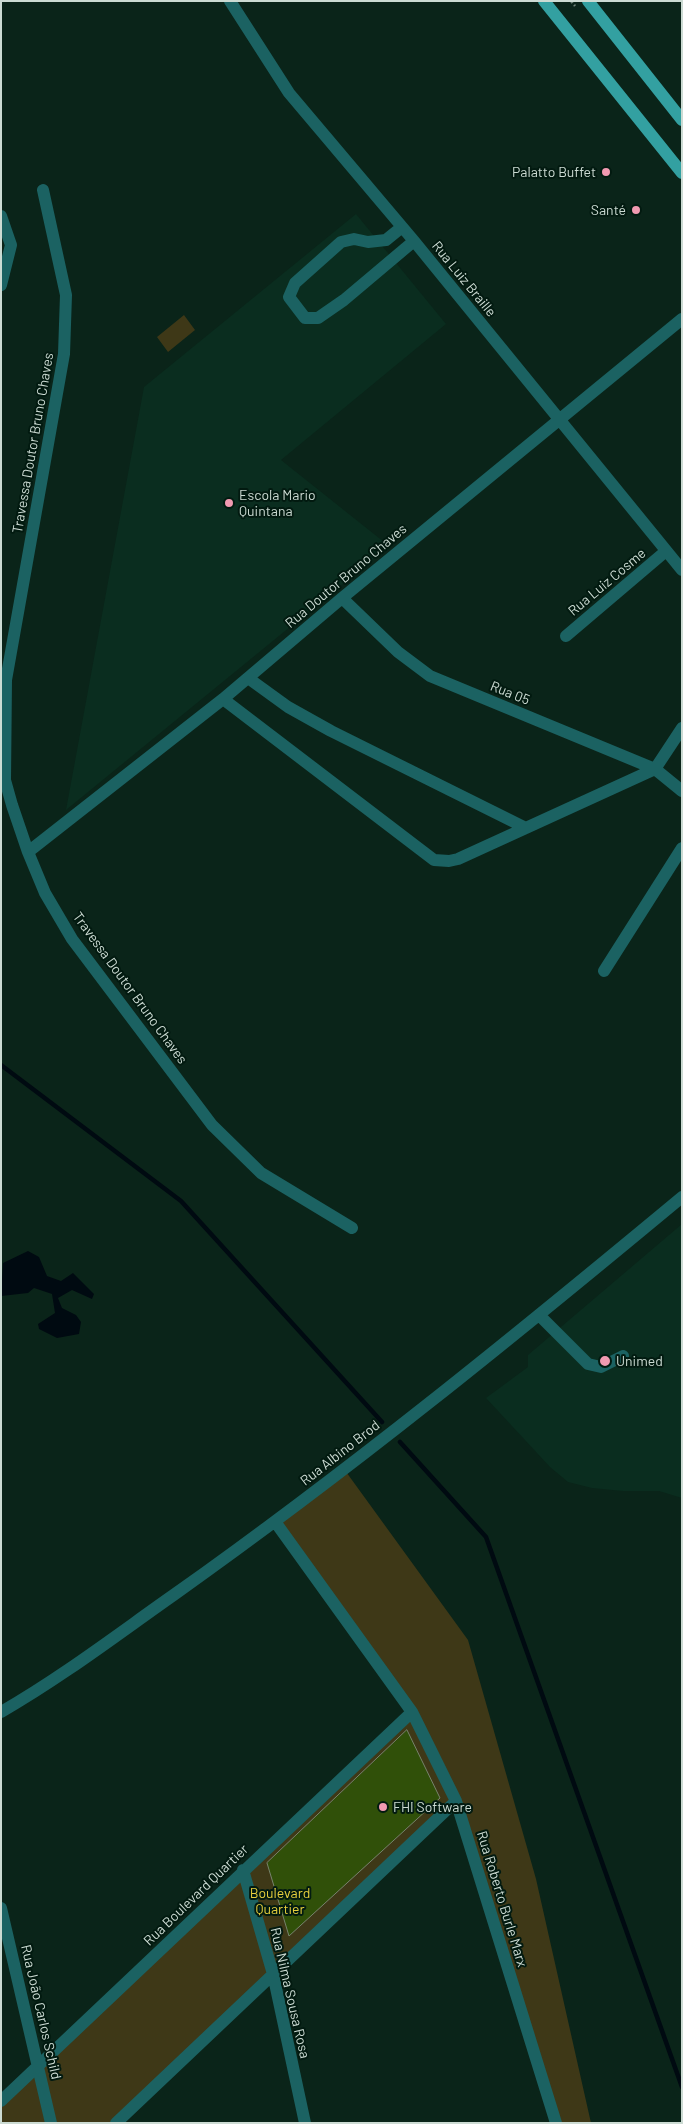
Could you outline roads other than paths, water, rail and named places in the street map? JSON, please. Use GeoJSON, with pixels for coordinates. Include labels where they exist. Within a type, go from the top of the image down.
{"type":"FeatureCollection","features":[{"type":"Feature","properties":{"kind":"main road"},"geometry":{"type":"LineString","coordinates":[[544,1],[682,173]]}},
{"type":"Feature","properties":{"kind":"main road"},"geometry":{"type":"LineString","coordinates":[[588,1],[682,120]]}},
{"type":"Feature","properties":{"kind":"street","name":"Rua Luiz Braille"},"geometry":{"type":"LineString","coordinates":[[230,1],[289,93],[414,241],[682,570]]}},
{"type":"Feature","properties":{"kind":"street","name":"Travessa Doutor Bruno Chaves"},"geometry":{"type":"LineString","coordinates":[[43,190],[66,295],[64,354],[6,689],[5,780],[28,852],[45,893],[72,938],[212,1125],[262,1173],[352,1228]]}},
{"type":"Feature","properties":{"kind":"street"},"geometry":{"type":"LineString","coordinates":[[1,216],[11,246],[1,285]]}},
{"type":"Feature","properties":{"kind":"street"},"geometry":{"type":"LineString","coordinates":[[402,227],[386,240],[368,242],[354,239],[341,242],[295,283],[289,296],[304,318],[318,318],[344,300],[414,241]]}},
{"type":"Feature","properties":{"kind":"street","name":"Rua Doutor Bruno Chaves"},"geometry":{"type":"LineString","coordinates":[[28,852],[223,699],[342,598],[682,319]]}},
{"type":"Feature","properties":{"kind":"street","name":"Rua Luiz Cosme"},"geometry":{"type":"LineString","coordinates":[[566,636],[666,551]]}},
{"type":"Feature","properties":{"kind":"street","name":"Rua 05"},"geometry":{"type":"LineString","coordinates":[[342,598],[398,652],[430,676],[655,769],[682,791]]}},
{"type":"Feature","properties":{"kind":"street"},"geometry":{"type":"LineString","coordinates":[[248,678],[288,707],[331,731],[526,828]]}},
{"type":"Feature","properties":{"kind":"street"},"geometry":{"type":"LineString","coordinates":[[223,699],[434,860],[450,861],[458,859],[655,769],[682,728]]}},
{"type":"Feature","properties":{"kind":"street"},"geometry":{"type":"LineString","coordinates":[[604,971],[682,848]]}},
{"type":"Feature","properties":{"kind":"street","name":"Rua Albino Brod"},"geometry":{"type":"LineString","coordinates":[[1,1712],[51,1682],[276,1523],[539,1315],[682,1197]]}},
{"type":"Feature","properties":{"kind":"street"},"geometry":{"type":"LineString","coordinates":[[539,1315],[588,1364],[601,1367],[623,1356]]}},
{"type":"Feature","properties":{"kind":"street","name":"Rua Roberto Burle Marx"},"geometry":{"type":"LineString","coordinates":[[276,1523],[412,1712],[456,1801],[556,2123]]}},
{"type":"Feature","properties":{"kind":"street","name":"Rua Boulevard Quartier"},"geometry":{"type":"LineString","coordinates":[[1,2101],[412,1712]]}},
{"type":"Feature","properties":{"kind":"street"},"geometry":{"type":"LineString","coordinates":[[116,2123],[456,1801]]}},
{"type":"Feature","properties":{"kind":"street","name":"Rua Nilma Sousa Rosa"},"geometry":{"type":"LineString","coordinates":[[244,1870],[273,1974],[305,2123]]}},
{"type":"Feature","properties":{"kind":"street","name":"Rua João Carlos Schild"},"geometry":{"type":"LineString","coordinates":[[1,1908],[51,2123]]}},
{"type":"Feature","properties":{"kind":"waterway"},"geometry":{"type":"LineString","coordinates":[[1,1065],[181,1201],[382,1422]]}},
{"type":"Feature","properties":{"kind":"waterway"},"geometry":{"type":"LineString","coordinates":[[400,1442],[486,1537],[682,2087]]}},
{"type":"Feature","properties":{"kind":"place","name":"Palatto Buffet"},"geometry":{"type":"Point","coordinates":[606,172]}},
{"type":"Feature","properties":{"kind":"place","name":"Santé"},"geometry":{"type":"Point","coordinates":[636,210]}},
{"type":"Feature","properties":{"kind":"place","name":"Escola Mario Quintana"},"geometry":{"type":"Point","coordinates":[229,503]}},
{"type":"Feature","properties":{"kind":"place","name":"Unimed"},"geometry":{"type":"Point","coordinates":[605,1361]}},
{"type":"Feature","properties":{"kind":"place","name":"FHI Software"},"geometry":{"type":"Point","coordinates":[383,1807]}},
{"type":"Feature","properties":{"kind":"park label","name":"Boulevard Quartier"},"geometry":{"type":"Point","coordinates":[280,1902]}}]}
